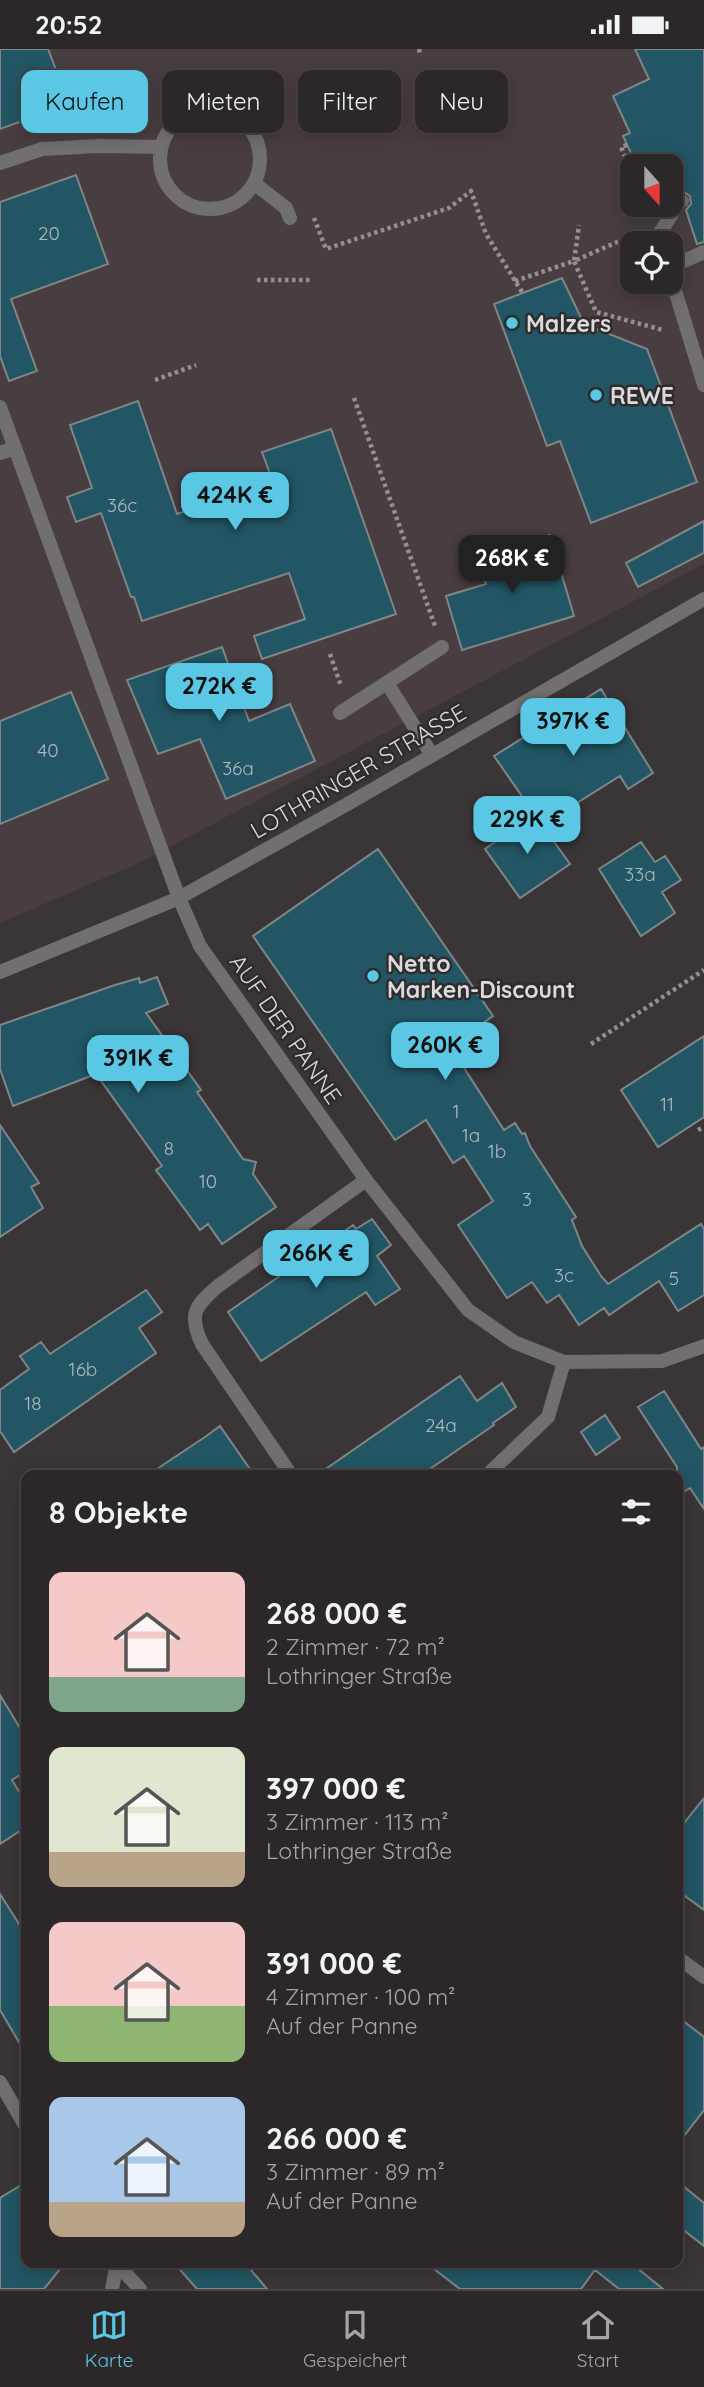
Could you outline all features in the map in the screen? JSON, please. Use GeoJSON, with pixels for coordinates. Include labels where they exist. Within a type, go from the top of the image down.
{"type":"FeatureCollection","features":[{"type":"Feature","properties":{"kind":"street"},"geometry":{"type":"LineString","coordinates":[[168,133],[161,147],[160,163],[166,183],[178,198],[195,207],[215,209],[234,204],[249,191],[259,174],[261,155],[253,133]]}},
{"type":"Feature","properties":{"kind":"street"},"geometry":{"type":"LineString","coordinates":[[0,163],[42,149],[161,147]]}},
{"type":"Feature","properties":{"kind":"street"},"geometry":{"type":"LineString","coordinates":[[254,183],[286,208],[290,218]]}},
{"type":"Feature","properties":{"kind":"street"},"geometry":{"type":"LineString","coordinates":[[683,261],[704,251]]}},
{"type":"Feature","properties":{"kind":"street"},"geometry":{"type":"LineString","coordinates":[[676,294],[704,386]]}},
{"type":"Feature","properties":{"kind":"street"},"geometry":{"type":"LineString","coordinates":[[0,407],[179,898]]}},
{"type":"Feature","properties":{"kind":"street"},"geometry":{"type":"LineString","coordinates":[[0,453],[15,448]]}},
{"type":"Feature","properties":{"kind":"street","name":"LOTHRINGER STRASSE"},"geometry":{"type":"LineString","coordinates":[[0,972],[179,898],[704,599]]}},
{"type":"Feature","properties":{"kind":"street"},"geometry":{"type":"LineString","coordinates":[[344,710],[442,647]]}},
{"type":"Feature","properties":{"kind":"street"},"geometry":{"type":"LineString","coordinates":[[387,683],[432,755]]}},
{"type":"Feature","properties":{"kind":"street","name":"AUF DER PANNE"},"geometry":{"type":"LineString","coordinates":[[179,898],[200,946],[366,1181],[468,1310],[514,1342],[564,1362],[663,1361],[704,1346]]}},
{"type":"Feature","properties":{"kind":"street"},"geometry":{"type":"LineString","coordinates":[[288,1470],[202,1344],[196,1331],[194,1315],[198,1303],[218,1286],[366,1181]]}},
{"type":"Feature","properties":{"kind":"street"},"geometry":{"type":"LineString","coordinates":[[492,1470],[548,1417],[564,1362]]}},
{"type":"Feature","properties":{"kind":"street"},"geometry":{"type":"LineString","coordinates":[[683,1961],[704,1977]]}},
{"type":"Feature","properties":{"kind":"street"},"geometry":{"type":"LineString","coordinates":[[0,2082],[21,2118]]}},
{"type":"Feature","properties":{"kind":"street"},"geometry":{"type":"LineString","coordinates":[[113,2289],[115,2268]]}},
{"type":"Feature","properties":{"kind":"street"},"geometry":{"type":"LineString","coordinates":[[121,2268],[140,2289]]}},
{"type":"Feature","properties":{"kind":"path"},"geometry":{"type":"LineString","coordinates":[[624,154],[621,147],[627,145]]}},
{"type":"Feature","properties":{"kind":"path"},"geometry":{"type":"LineString","coordinates":[[312,212],[326,249],[449,208],[471,191],[486,234],[522,292]]}},
{"type":"Feature","properties":{"kind":"path"},"geometry":{"type":"LineString","coordinates":[[579,225],[574,261],[596,312],[690,338]]}},
{"type":"Feature","properties":{"kind":"path"},"geometry":{"type":"LineString","coordinates":[[373,226],[376,233]]}},
{"type":"Feature","properties":{"kind":"path"},"geometry":{"type":"LineString","coordinates":[[515,281],[574,261],[620,241]]}},
{"type":"Feature","properties":{"kind":"path"},"geometry":{"type":"LineString","coordinates":[[257,280],[313,281]]}},
{"type":"Feature","properties":{"kind":"path"},"geometry":{"type":"LineString","coordinates":[[155,380],[196,365]]}},
{"type":"Feature","properties":{"kind":"path"},"geometry":{"type":"LineString","coordinates":[[354,398],[442,647]]}},
{"type":"Feature","properties":{"kind":"path"},"geometry":{"type":"LineString","coordinates":[[330,654],[344,710]]}},
{"type":"Feature","properties":{"kind":"path"},"geometry":{"type":"LineString","coordinates":[[591,1044],[704,970]]}},
{"type":"Feature","properties":{"kind":"path"},"geometry":{"type":"LineString","coordinates":[[698,1131],[704,1127]]}},
{"type":"Feature","properties":{"kind":"shaded area"},"geometry":{"type":"Polygon","coordinates":[[[0,49],[704,49],[704,564],[141,862],[0,923],[0,49]]]}},
{"type":"Feature","properties":{"kind":"building"},"geometry":{"type":"Polygon","coordinates":[[[0,49],[48,49],[56,70],[21,70],[21,121],[0,129],[0,49]]]}},
{"type":"Feature","properties":{"kind":"building"},"geometry":{"type":"Polygon","coordinates":[[[635,49],[704,49],[704,242],[697,244],[686,210],[691,204],[690,196],[683,192],[683,154],[631,154],[623,136],[630,133],[613,96],[649,79],[635,49]]]}},
{"type":"Feature","properties":{"kind":"building"},"geometry":{"type":"Polygon","coordinates":[[[76,175],[108,264],[11,299],[37,371],[9,381],[0,356],[0,202],[76,175]]]}},
{"type":"Feature","properties":{"kind":"building","name":"REWE"},"geometry":{"type":"Polygon","coordinates":[[[562,278],[584,324],[647,349],[697,482],[591,523],[560,441],[547,446],[494,304],[562,278]]]}},
{"type":"Feature","properties":{"kind":"building"},"geometry":{"type":"Polygon","coordinates":[[[138,401],[177,514],[273,482],[262,452],[331,429],[396,614],[262,659],[254,636],[305,619],[289,573],[142,621],[101,513],[76,522],[67,497],[92,488],[70,425],[138,401]]]}},
{"type":"Feature","properties":{"kind":"building"},"geometry":{"type":"Polygon","coordinates":[[[704,521],[704,553],[638,587],[626,563],[704,521]]]}},
{"type":"Feature","properties":{"kind":"building"},"geometry":{"type":"Polygon","coordinates":[[[550,535],[574,616],[462,650],[446,596],[486,584],[482,572],[491,569],[487,554],[550,535]]]}},
{"type":"Feature","properties":{"kind":"building"},"geometry":{"type":"Polygon","coordinates":[[[222,647],[249,721],[290,704],[315,761],[226,799],[200,739],[158,754],[127,680],[222,647]]]}},
{"type":"Feature","properties":{"kind":"building"},"geometry":{"type":"Polygon","coordinates":[[[601,689],[653,773],[628,789],[620,776],[542,825],[494,756],[601,689]]]}},
{"type":"Feature","properties":{"kind":"building"},"geometry":{"type":"Polygon","coordinates":[[[71,692],[108,779],[0,824],[0,721],[71,692]]]}},
{"type":"Feature","properties":{"kind":"building"},"geometry":{"type":"Polygon","coordinates":[[[534,814],[570,864],[520,898],[485,849],[534,814]]]}},
{"type":"Feature","properties":{"kind":"building"},"geometry":{"type":"Polygon","coordinates":[[[641,842],[655,862],[665,856],[681,880],[662,892],[675,913],[641,936],[599,869],[641,842]]]}},
{"type":"Feature","properties":{"kind":"building"},"geometry":{"type":"Polygon","coordinates":[[[378,849],[493,1016],[450,1046],[504,1130],[515,1123],[522,1134],[525,1133],[530,1146],[576,1217],[572,1220],[582,1246],[601,1276],[608,1284],[701,1224],[704,1229],[704,1295],[678,1311],[659,1281],[609,1315],[604,1308],[579,1325],[559,1295],[547,1303],[532,1282],[507,1298],[458,1225],[493,1201],[464,1156],[453,1163],[426,1120],[395,1140],[253,936],[378,849]]]}},
{"type":"Feature","properties":{"kind":"building"},"geometry":{"type":"Polygon","coordinates":[[[157,977],[168,1004],[146,1013],[201,1090],[197,1092],[243,1159],[256,1162],[253,1174],[276,1207],[222,1244],[208,1224],[200,1230],[156,1170],[162,1166],[96,1074],[13,1106],[0,1069],[0,1025],[115,985],[139,978],[140,983],[157,977]]]}},
{"type":"Feature","properties":{"kind":"building"},"geometry":{"type":"Polygon","coordinates":[[[704,1036],[704,1117],[658,1147],[621,1090],[704,1036]]]}},
{"type":"Feature","properties":{"kind":"building"},"geometry":{"type":"Polygon","coordinates":[[[0,1125],[39,1183],[31,1187],[43,1208],[0,1237],[0,1125]]]}},
{"type":"Feature","properties":{"kind":"building"},"geometry":{"type":"Polygon","coordinates":[[[372,1219],[391,1245],[377,1256],[400,1289],[375,1305],[366,1292],[261,1361],[228,1312],[353,1225],[356,1229],[372,1219]]]}},
{"type":"Feature","properties":{"kind":"building"},"geometry":{"type":"Polygon","coordinates":[[[146,1290],[162,1312],[139,1328],[156,1353],[14,1452],[0,1431],[0,1390],[29,1369],[20,1356],[41,1342],[50,1354],[146,1290]]]}},
{"type":"Feature","properties":{"kind":"building"},"geometry":{"type":"Polygon","coordinates":[[[460,1376],[477,1401],[502,1383],[516,1407],[428,1470],[324,1470],[460,1376]]]}},
{"type":"Feature","properties":{"kind":"building"},"geometry":{"type":"Polygon","coordinates":[[[664,1391],[701,1449],[704,1447],[704,1509],[690,1488],[683,1492],[683,1470],[677,1470],[638,1407],[664,1391]]]}},
{"type":"Feature","properties":{"kind":"building"},"geometry":{"type":"Polygon","coordinates":[[[605,1415],[620,1438],[596,1455],[581,1432],[605,1415]]]}},
{"type":"Feature","properties":{"kind":"building"},"geometry":{"type":"Polygon","coordinates":[[[220,1426],[251,1470],[156,1470],[220,1426]]]}},
{"type":"Feature","properties":{"kind":"building"},"geometry":{"type":"Polygon","coordinates":[[[0,1695],[21,1730],[21,1774],[12,1780],[21,1795],[21,1830],[0,1844],[0,1695]]]}},
{"type":"Feature","properties":{"kind":"building"},"geometry":{"type":"Polygon","coordinates":[[[704,1798],[704,1910],[683,1894],[683,1824],[704,1798]]]}},
{"type":"Feature","properties":{"kind":"building"},"geometry":{"type":"Polygon","coordinates":[[[0,1894],[21,1927],[21,2046],[0,2010],[0,1894]]]}},
{"type":"Feature","properties":{"kind":"building"},"geometry":{"type":"Polygon","coordinates":[[[683,2021],[704,2037],[704,2110],[683,2137],[683,2021]]]}},
{"type":"Feature","properties":{"kind":"building"},"geometry":{"type":"Polygon","coordinates":[[[21,2185],[21,2268],[61,2268],[44,2289],[0,2289],[0,2198],[21,2185]]]}},
{"type":"Feature","properties":{"kind":"building"},"geometry":{"type":"Polygon","coordinates":[[[683,2186],[704,2203],[704,2246],[683,2230],[683,2186]]]}},
{"type":"Feature","properties":{"kind":"building"},"geometry":{"type":"Polygon","coordinates":[[[178,2268],[249,2268],[267,2289],[197,2289],[178,2268]]]}},
{"type":"Feature","properties":{"kind":"building"},"geometry":{"type":"Polygon","coordinates":[[[433,2268],[637,2268],[663,2289],[619,2289],[595,2270],[581,2289],[460,2289],[433,2268]]]}},
{"type":"Feature","properties":{"kind":"place","name":"Malzers"},"geometry":{"type":"Point","coordinates":[512,323]}},
{"type":"Feature","properties":{"kind":"place","name":"REWE"},"geometry":{"type":"Point","coordinates":[596,395]}},
{"type":"Feature","properties":{"kind":"place","name":"Netto Marken-Discount"},"geometry":{"type":"Point","coordinates":[373,976]}}]}
